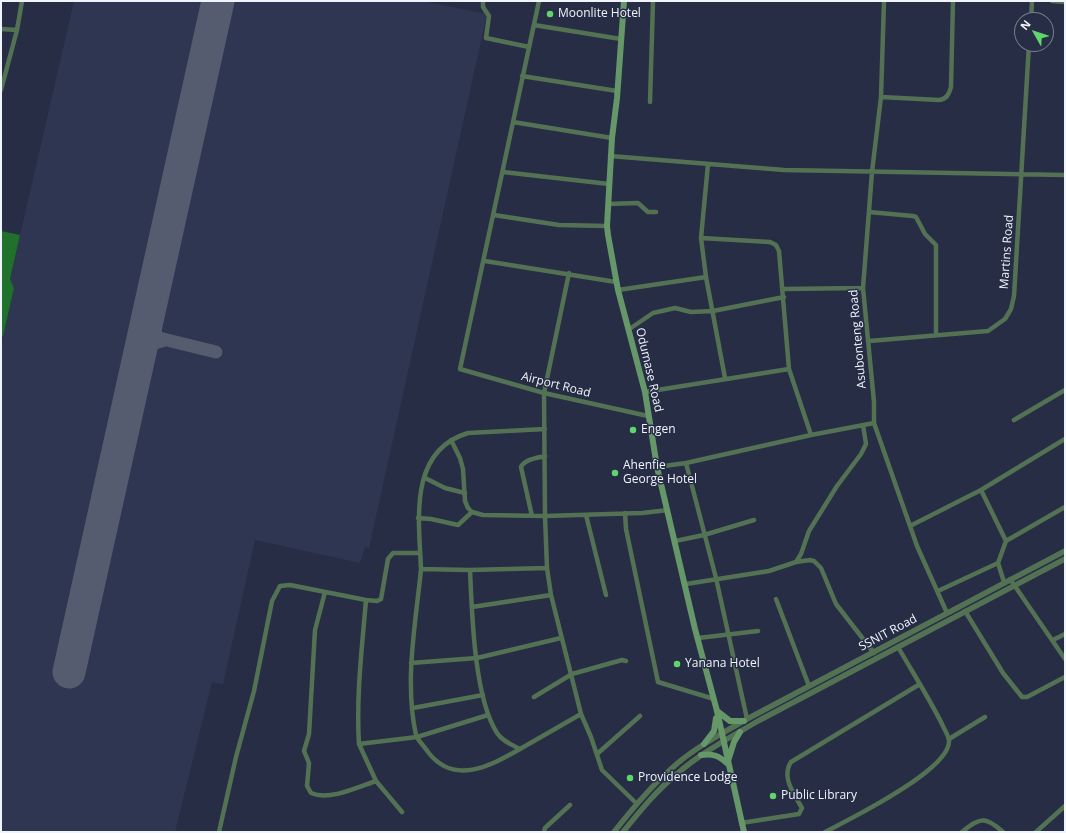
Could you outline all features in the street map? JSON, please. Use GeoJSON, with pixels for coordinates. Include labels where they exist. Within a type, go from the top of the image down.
{"type":"FeatureCollection","features":[{"type":"Feature","properties":{"kind":"main road","name":"Odumase Road"},"geometry":{"type":"LineString","coordinates":[[624,1],[610,156],[607,226],[616,282],[645,392],[657,467],[717,711],[744,832]]}},
{"type":"Feature","properties":{"kind":"main road"},"geometry":{"type":"LineString","coordinates":[[704,744],[714,731],[717,711],[730,721],[745,720]]}},
{"type":"Feature","properties":{"kind":"main road"},"geometry":{"type":"LineString","coordinates":[[701,755],[717,756],[729,764],[734,742],[740,732]]}},
{"type":"Feature","properties":{"kind":"street"},"geometry":{"type":"LineString","coordinates":[[1,90],[17,30],[22,1]]}},
{"type":"Feature","properties":{"kind":"street"},"geometry":{"type":"LineString","coordinates":[[483,1],[483,7],[489,16],[486,38],[529,46]]}},
{"type":"Feature","properties":{"kind":"street"},"geometry":{"type":"LineString","coordinates":[[539,1],[522,76],[485,261],[616,282]]}},
{"type":"Feature","properties":{"kind":"street"},"geometry":{"type":"LineString","coordinates":[[650,102],[653,1]]}},
{"type":"Feature","properties":{"kind":"street","name":"Asubonteng Road"},"geometry":{"type":"LineString","coordinates":[[884,1],[881,97],[872,172],[863,288],[874,402],[874,423],[910,526],[948,613]]}},
{"type":"Feature","properties":{"kind":"street"},"geometry":{"type":"LineString","coordinates":[[881,97],[939,100],[944,99],[949,94],[953,1]]}},
{"type":"Feature","properties":{"kind":"street"},"geometry":{"type":"LineString","coordinates":[[1031,12],[1032,1]]}},
{"type":"Feature","properties":{"kind":"street"},"geometry":{"type":"LineString","coordinates":[[1052,1],[1065,2]]}},
{"type":"Feature","properties":{"kind":"street"},"geometry":{"type":"LineString","coordinates":[[534,25],[621,39]]}},
{"type":"Feature","properties":{"kind":"street"},"geometry":{"type":"LineString","coordinates":[[1,29],[17,30]]}},
{"type":"Feature","properties":{"kind":"street","name":"Martins Road"},"geometry":{"type":"LineString","coordinates":[[869,341],[988,331],[1005,319],[1011,309],[1014,296],[1029,52]]}},
{"type":"Feature","properties":{"kind":"street"},"geometry":{"type":"LineString","coordinates":[[522,76],[617,91]]}},
{"type":"Feature","properties":{"kind":"street"},"geometry":{"type":"LineString","coordinates":[[513,122],[612,138]]}},
{"type":"Feature","properties":{"kind":"street"},"geometry":{"type":"LineString","coordinates":[[610,156],[784,170],[1065,175]]}},
{"type":"Feature","properties":{"kind":"street"},"geometry":{"type":"LineString","coordinates":[[708,164],[701,238],[706,277],[725,378]]}},
{"type":"Feature","properties":{"kind":"street"},"geometry":{"type":"LineString","coordinates":[[503,172],[609,184]]}},
{"type":"Feature","properties":{"kind":"street"},"geometry":{"type":"LineString","coordinates":[[608,204],[638,203],[648,212],[656,212]]}},
{"type":"Feature","properties":{"kind":"street"},"geometry":{"type":"LineString","coordinates":[[869,212],[916,217],[925,234],[936,244],[936,335]]}},
{"type":"Feature","properties":{"kind":"street"},"geometry":{"type":"LineString","coordinates":[[494,215],[559,224],[607,226]]}},
{"type":"Feature","properties":{"kind":"street"},"geometry":{"type":"LineString","coordinates":[[701,238],[770,242],[776,245],[779,252],[784,297],[789,369],[811,435]]}},
{"type":"Feature","properties":{"kind":"street","name":"Airport Road"},"geometry":{"type":"LineString","coordinates":[[485,261],[460,369],[544,393],[648,416]]}},
{"type":"Feature","properties":{"kind":"street"},"geometry":{"type":"LineString","coordinates":[[570,274],[544,393],[547,568],[551,595],[561,638],[572,674],[581,714],[602,770],[607,777],[636,803]]}},
{"type":"Feature","properties":{"kind":"street"},"geometry":{"type":"LineString","coordinates":[[618,290],[706,277]]}},
{"type":"Feature","properties":{"kind":"street"},"geometry":{"type":"LineString","coordinates":[[783,289],[863,288]]}},
{"type":"Feature","properties":{"kind":"street"},"geometry":{"type":"LineString","coordinates":[[628,330],[653,314],[675,308],[691,312],[713,311],[784,297]]}},
{"type":"Feature","properties":{"kind":"street"},"geometry":{"type":"LineString","coordinates":[[645,392],[725,378],[789,369]]}},
{"type":"Feature","properties":{"kind":"street"},"geometry":{"type":"LineString","coordinates":[[1014,420],[1065,390]]}},
{"type":"Feature","properties":{"kind":"street"},"geometry":{"type":"LineString","coordinates":[[657,467],[686,463],[811,435],[874,423]]}},
{"type":"Feature","properties":{"kind":"street"},"geometry":{"type":"LineString","coordinates":[[796,562],[801,554],[809,532],[837,486],[861,454],[866,444],[863,425]]}},
{"type":"Feature","properties":{"kind":"street"},"geometry":{"type":"LineString","coordinates":[[545,430],[468,433],[451,440],[435,454],[424,478],[418,518],[421,569],[411,663],[416,736],[433,758],[455,770],[463,771],[494,764],[581,714]]}},
{"type":"Feature","properties":{"kind":"street"},"geometry":{"type":"LineString","coordinates":[[910,526],[981,490],[1065,439]]}},
{"type":"Feature","properties":{"kind":"street"},"geometry":{"type":"LineString","coordinates":[[451,440],[460,458],[465,478],[465,492],[468,508],[472,512],[484,515],[545,516],[652,513],[668,510]]}},
{"type":"Feature","properties":{"kind":"street"},"geometry":{"type":"LineString","coordinates":[[532,516],[521,467],[524,463],[545,456]]}},
{"type":"Feature","properties":{"kind":"street"},"geometry":{"type":"LineString","coordinates":[[686,463],[716,578],[745,720]]}},
{"type":"Feature","properties":{"kind":"street"},"geometry":{"type":"LineString","coordinates":[[424,478],[442,487],[465,492]]}},
{"type":"Feature","properties":{"kind":"street"},"geometry":{"type":"LineString","coordinates":[[981,490],[1006,540]]}},
{"type":"Feature","properties":{"kind":"street"},"geometry":{"type":"LineString","coordinates":[[1004,582],[998,563],[1006,540],[1065,507]]}},
{"type":"Feature","properties":{"kind":"street"},"geometry":{"type":"LineString","coordinates":[[418,518],[431,518],[458,525],[472,512]]}},
{"type":"Feature","properties":{"kind":"street"},"geometry":{"type":"LineString","coordinates":[[625,513],[626,529],[658,682],[714,699]]}},
{"type":"Feature","properties":{"kind":"street"},"geometry":{"type":"LineString","coordinates":[[586,515],[606,595]]}},
{"type":"Feature","properties":{"kind":"street"},"geometry":{"type":"LineString","coordinates":[[675,541],[704,536],[754,520]]}},
{"type":"Feature","properties":{"kind":"street","name":"SSNIT Road"},"geometry":{"type":"LineString","coordinates":[[623,832],[656,792],[701,755],[740,732],[965,611],[1012,582],[1039,568],[1065,551]]}},
{"type":"Feature","properties":{"kind":"street"},"geometry":{"type":"LineString","coordinates":[[219,832],[236,757],[254,691],[274,595],[280,586],[290,585],[377,601],[381,599],[388,559],[393,553],[420,553]]}},
{"type":"Feature","properties":{"kind":"street","name":"SSNIT Road"},"geometry":{"type":"LineString","coordinates":[[1039,568],[1065,558]]}},
{"type":"Feature","properties":{"kind":"street"},"geometry":{"type":"LineString","coordinates":[[686,584],[716,578],[769,571],[796,562],[810,560],[818,564],[836,604],[874,653]]}},
{"type":"Feature","properties":{"kind":"street"},"geometry":{"type":"LineString","coordinates":[[938,591],[998,563]]}},
{"type":"Feature","properties":{"kind":"street"},"geometry":{"type":"LineString","coordinates":[[421,569],[470,570],[547,568]]}},
{"type":"Feature","properties":{"kind":"street"},"geometry":{"type":"LineString","coordinates":[[470,570],[477,658],[488,715],[497,734],[520,749]]}},
{"type":"Feature","properties":{"kind":"street","name":"SSNIT Road"},"geometry":{"type":"LineString","coordinates":[[614,832],[636,803],[673,767],[704,744],[745,720],[874,653],[1004,582],[1012,582]]}},
{"type":"Feature","properties":{"kind":"street"},"geometry":{"type":"LineString","coordinates":[[1012,582],[1065,659]]}},
{"type":"Feature","properties":{"kind":"street"},"geometry":{"type":"LineString","coordinates":[[325,592],[315,630],[309,734],[304,748],[309,764],[307,786],[311,793],[318,795],[339,793],[376,781]]}},
{"type":"Feature","properties":{"kind":"street"},"geometry":{"type":"LineString","coordinates":[[472,607],[551,595]]}},
{"type":"Feature","properties":{"kind":"street"},"geometry":{"type":"LineString","coordinates":[[776,599],[810,686]]}},
{"type":"Feature","properties":{"kind":"street"},"geometry":{"type":"LineString","coordinates":[[366,600],[359,672],[357,713],[358,744],[376,781],[402,812]]}},
{"type":"Feature","properties":{"kind":"street"},"geometry":{"type":"LineString","coordinates":[[965,611],[1002,673],[1022,697],[1027,697],[1065,677]]}},
{"type":"Feature","properties":{"kind":"street"},"geometry":{"type":"LineString","coordinates":[[698,638],[758,631]]}},
{"type":"Feature","properties":{"kind":"street"},"geometry":{"type":"LineString","coordinates":[[1053,640],[1065,634]]}},
{"type":"Feature","properties":{"kind":"street"},"geometry":{"type":"LineString","coordinates":[[411,663],[477,658],[561,638]]}},
{"type":"Feature","properties":{"kind":"street"},"geometry":{"type":"LineString","coordinates":[[825,832],[856,816],[922,776],[943,758],[948,749],[949,739],[920,684],[898,647]]}},
{"type":"Feature","properties":{"kind":"street"},"geometry":{"type":"LineString","coordinates":[[534,697],[572,674],[622,660],[626,661]]}},
{"type":"Feature","properties":{"kind":"street"},"geometry":{"type":"LineString","coordinates":[[742,822],[799,814],[802,808],[787,776],[787,768],[791,762],[920,684]]}},
{"type":"Feature","properties":{"kind":"street"},"geometry":{"type":"LineString","coordinates":[[413,708],[483,695]]}},
{"type":"Feature","properties":{"kind":"street"},"geometry":{"type":"LineString","coordinates":[[358,744],[416,736],[488,715]]}},
{"type":"Feature","properties":{"kind":"street"},"geometry":{"type":"LineString","coordinates":[[597,754],[640,716]]}},
{"type":"Feature","properties":{"kind":"street"},"geometry":{"type":"LineString","coordinates":[[949,739],[985,717]]}},
{"type":"Feature","properties":{"kind":"street"},"geometry":{"type":"LineString","coordinates":[[544,832],[545,828],[570,805]]}},
{"type":"Feature","properties":{"kind":"street"},"geometry":{"type":"LineString","coordinates":[[1036,832],[1065,806]]}},
{"type":"Feature","properties":{"kind":"street"},"geometry":{"type":"LineString","coordinates":[[962,832],[975,822],[983,819],[989,821],[1003,832]]}},
{"type":"Feature","properties":{"kind":"shaded area"},"geometry":{"type":"Polygon","coordinates":[[[74,1],[422,1],[487,14],[369,548],[365,547],[360,563],[255,540],[223,684],[212,682],[175,832],[1,832],[1,344],[14,288],[10,279],[74,1]]]}},
{"type":"Feature","properties":{"kind":"green space"},"geometry":{"type":"Polygon","coordinates":[[[1,231],[20,235],[10,279],[14,288],[3,336],[1,336],[1,231]]]}},
{"type":"Feature","properties":{"kind":"taxiway"},"geometry":{"type":"LineString","coordinates":[[148,315],[152,329],[159,338],[216,352]]}},
{"type":"Feature","properties":{"kind":"taxiway"},"geometry":{"type":"LineString","coordinates":[[139,357],[151,344],[165,340]]}},
{"type":"Feature","properties":{"kind":"runway"},"geometry":{"type":"LineString","coordinates":[[69,672],[218,1]]}},
{"type":"Feature","properties":{"kind":"place","name":"Moonlite Hotel"},"geometry":{"type":"Point","coordinates":[550,14]}},
{"type":"Feature","properties":{"kind":"place","name":"Engen"},"geometry":{"type":"Point","coordinates":[633,430]}},
{"type":"Feature","properties":{"kind":"place","name":"Ahenfie George Hotel"},"geometry":{"type":"Point","coordinates":[615,473]}},
{"type":"Feature","properties":{"kind":"place","name":"Yanana Hotel"},"geometry":{"type":"Point","coordinates":[677,664]}},
{"type":"Feature","properties":{"kind":"place","name":"Providence Lodge"},"geometry":{"type":"Point","coordinates":[630,778]}},
{"type":"Feature","properties":{"kind":"place","name":"Public Library"},"geometry":{"type":"Point","coordinates":[773,796]}}]}
